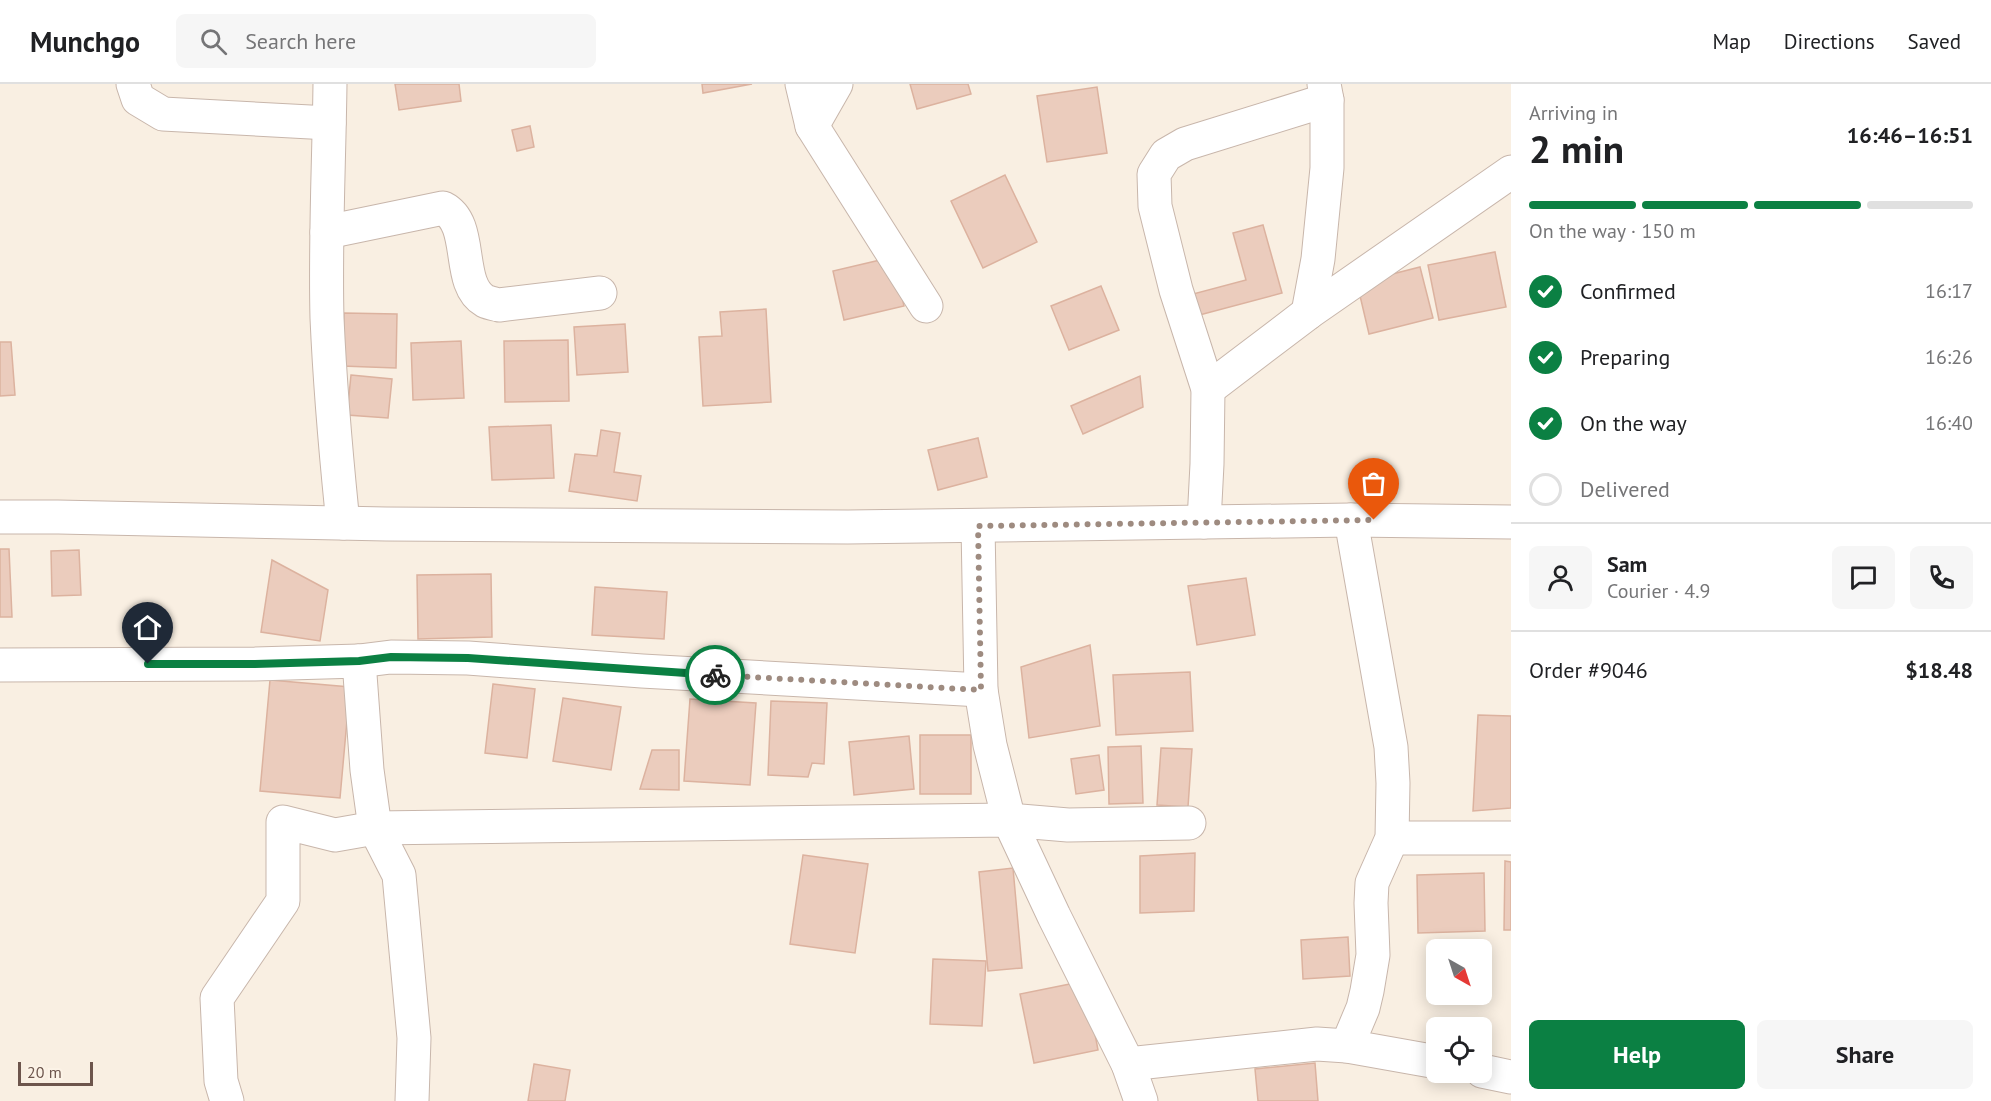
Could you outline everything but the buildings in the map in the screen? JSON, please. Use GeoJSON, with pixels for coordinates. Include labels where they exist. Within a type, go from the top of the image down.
{"type":"FeatureCollection","features":[{"type":"Feature","properties":{"kind":"street"},"geometry":{"type":"LineString","coordinates":[[133,84],[138,99],[163,114],[329,123]]}},
{"type":"Feature","properties":{"kind":"street"},"geometry":{"type":"LineString","coordinates":[[330,84],[327,318],[334,445],[344,523]]}},
{"type":"Feature","properties":{"kind":"street"},"geometry":{"type":"LineString","coordinates":[[802,84],[812,126],[926,306]]}},
{"type":"Feature","properties":{"kind":"street"},"geometry":{"type":"LineString","coordinates":[[812,126],[836,84]]}},
{"type":"Feature","properties":{"kind":"street"},"geometry":{"type":"LineString","coordinates":[[1204,522],[1208,389],[1176,290],[1160,227],[1155,206],[1154,174],[1166,155],[1185,144],[1325,92],[1327,168],[1318,259],[1308,313]]}},
{"type":"Feature","properties":{"kind":"street"},"geometry":{"type":"LineString","coordinates":[[1208,389],[1308,313],[1511,172]]}},
{"type":"Feature","properties":{"kind":"street"},"geometry":{"type":"LineString","coordinates":[[327,232],[443,208],[455,219],[460,231],[472,288],[484,301],[499,305],[600,293]]}},
{"type":"Feature","properties":{"kind":"street"},"geometry":{"type":"LineString","coordinates":[[0,517],[344,523],[848,527],[1351,520],[1511,522]]}},
{"type":"Feature","properties":{"kind":"street"},"geometry":{"type":"LineString","coordinates":[[1347,1046],[1363,1008],[1367,990],[1373,955],[1372,883],[1392,838],[1393,783],[1391,747],[1351,520]]}},
{"type":"Feature","properties":{"kind":"street"},"geometry":{"type":"LineString","coordinates":[[978,526],[981,690],[990,745],[1009,820],[1128,1064],[1141,1101]]}},
{"type":"Feature","properties":{"kind":"street"},"geometry":{"type":"LineString","coordinates":[[0,665],[255,664],[359,661],[391,657],[468,658],[642,671],[981,690]]}},
{"type":"Feature","properties":{"kind":"street"},"geometry":{"type":"LineString","coordinates":[[359,661],[367,770],[375,828],[399,875],[414,1038],[412,1101]]}},
{"type":"Feature","properties":{"kind":"street"},"geometry":{"type":"LineString","coordinates":[[227,1101],[221,1081],[217,998],[283,901],[282,822],[334,835],[375,828],[1009,820],[1068,825],[1189,823]]}},
{"type":"Feature","properties":{"kind":"street"},"geometry":{"type":"LineString","coordinates":[[1392,838],[1511,838]]}},
{"type":"Feature","properties":{"kind":"street"},"geometry":{"type":"LineString","coordinates":[[1128,1064],[1317,1044],[1347,1046],[1426,1060]]}},
{"type":"Feature","properties":{"kind":"street"},"geometry":{"type":"LineString","coordinates":[[1492,1073],[1511,1077]]}},
{"type":"Feature","properties":{"kind":"way so far"},"geometry":{"type":"LineString","coordinates":[[715,675],[981,690],[978,526],[1374,520]]}},
{"type":"Feature","properties":{"kind":"route"},"geometry":{"type":"LineString","coordinates":[[148,664],[255,664],[359,661],[391,657],[468,658],[715,675]]}}]}
